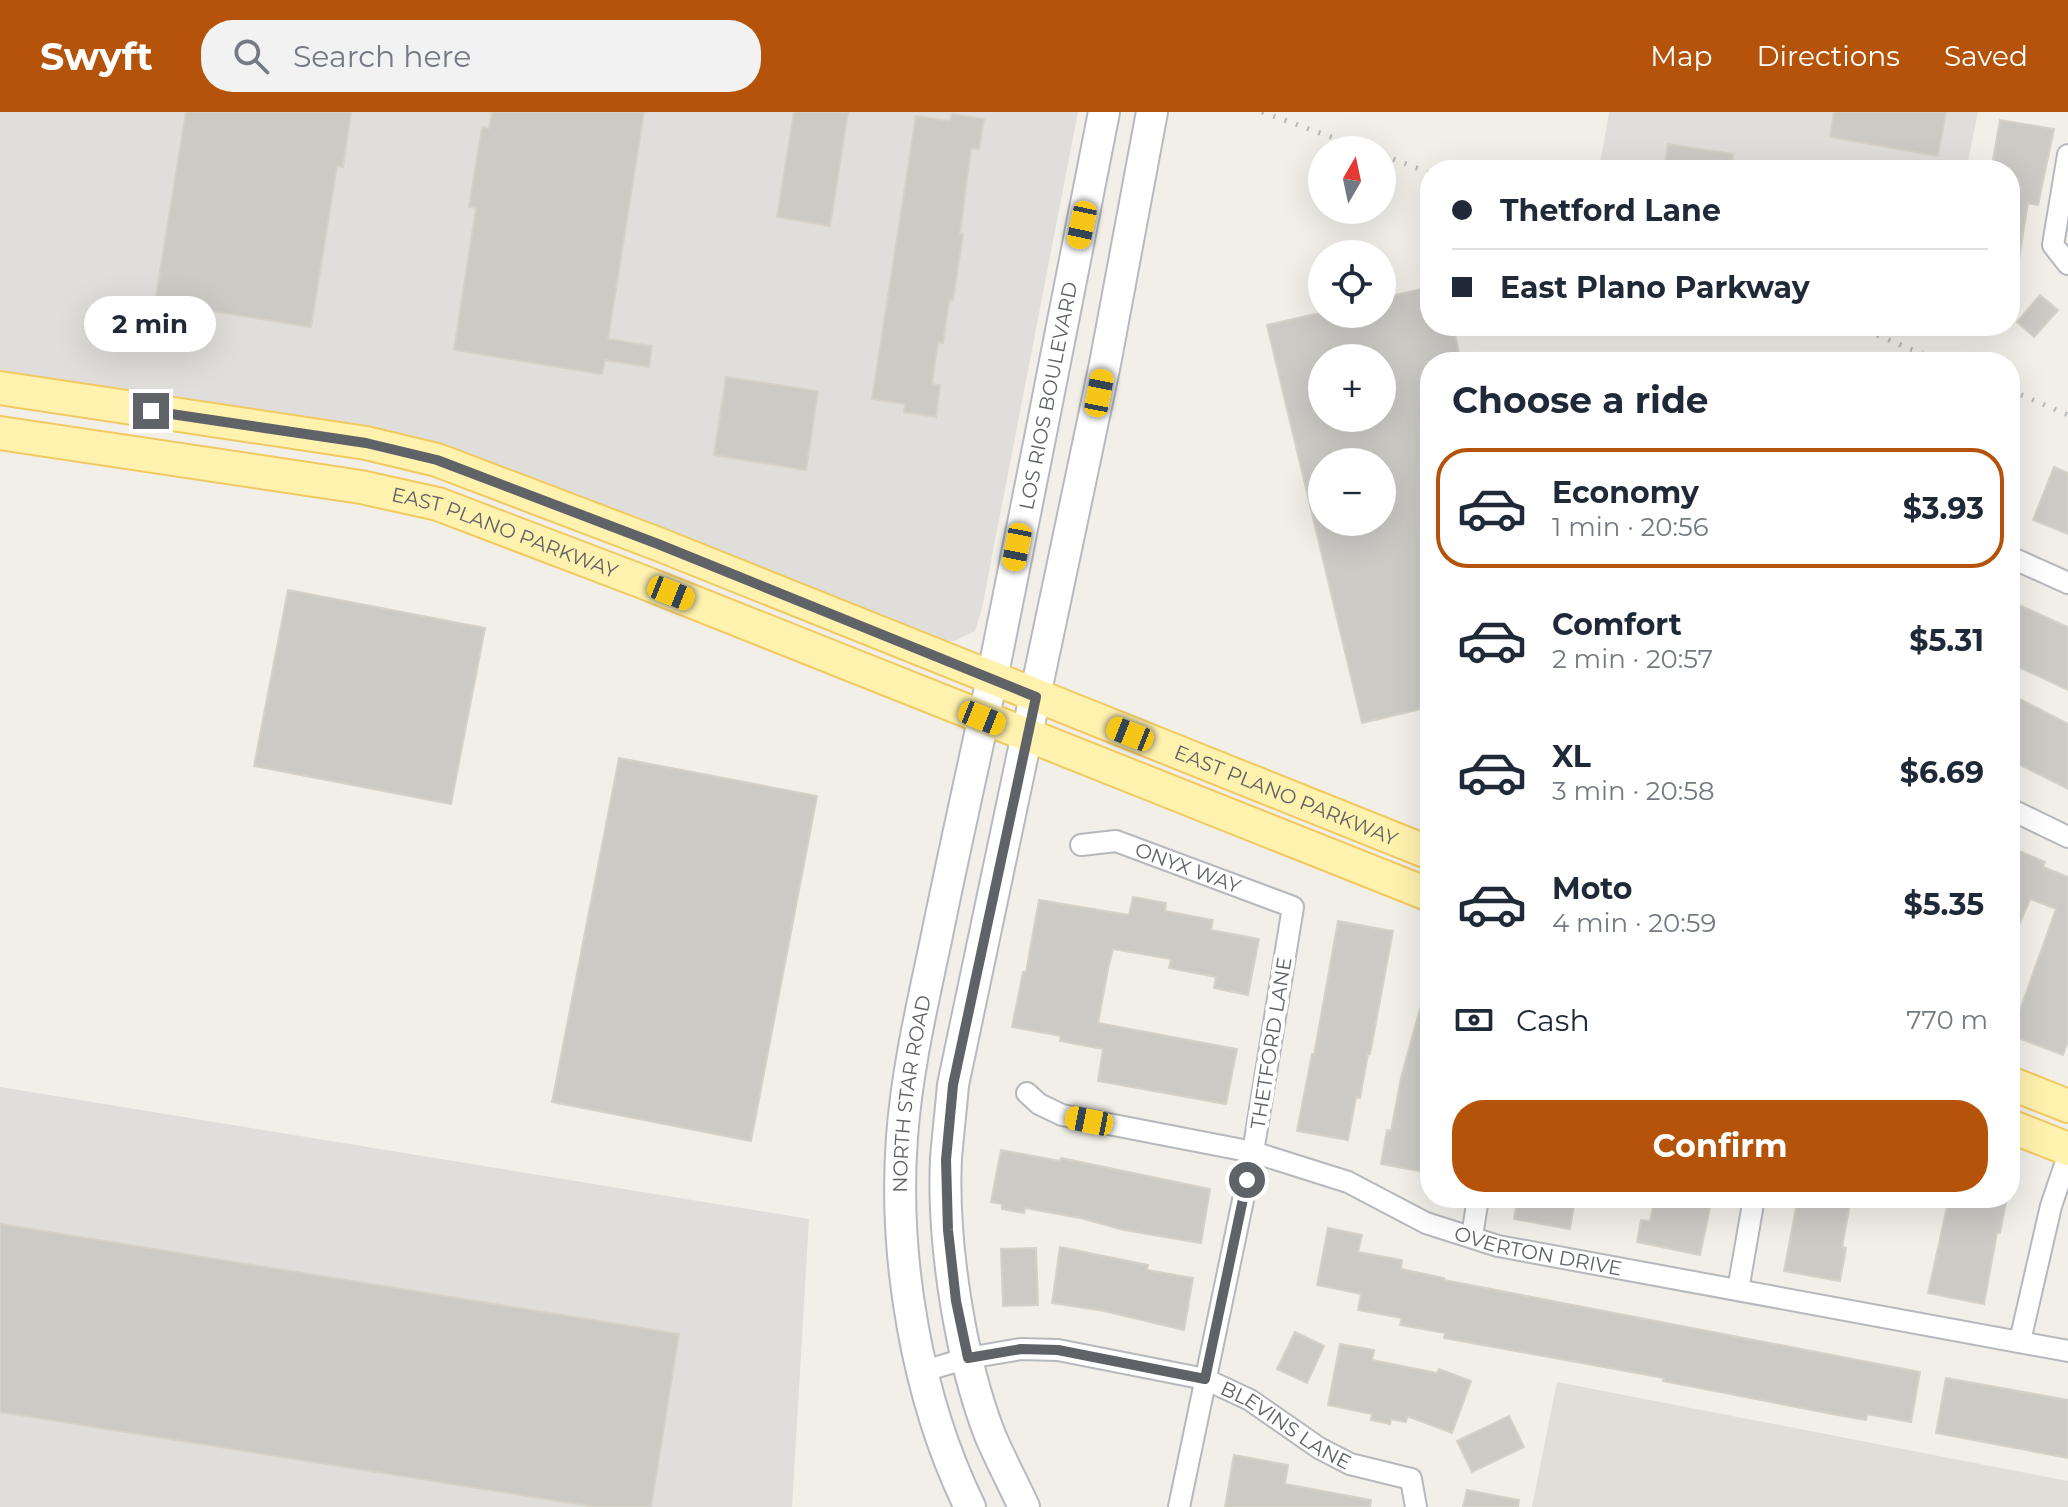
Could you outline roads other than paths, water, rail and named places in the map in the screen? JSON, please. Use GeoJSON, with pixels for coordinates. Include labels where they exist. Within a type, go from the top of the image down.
{"type":"FeatureCollection","features":[{"type":"Feature","properties":{"kind":"main road","name":"LOS RIOS BOULEVARD"},"geometry":{"type":"LineString","coordinates":[[992,678],[1104,112]]}},
{"type":"Feature","properties":{"kind":"main road"},"geometry":{"type":"LineString","coordinates":[[1027,736],[1105,364],[1152,112]]}},
{"type":"Feature","properties":{"kind":"main road"},"geometry":{"type":"LineString","coordinates":[[1056,351],[1105,364]]}},
{"type":"Feature","properties":{"kind":"main road","name":"EAST PLANO PARKWAY"},"geometry":{"type":"LineString","coordinates":[[0,388],[366,443],[465,469],[1420,849]]}},
{"type":"Feature","properties":{"kind":"main road"},"geometry":{"type":"LineString","coordinates":[[51,441],[59,398]]}},
{"type":"Feature","properties":{"kind":"main road","name":"EAST PLANO PARKWAY"},"geometry":{"type":"LineString","coordinates":[[0,433],[361,487],[438,504],[643,582],[1420,891]]}},
{"type":"Feature","properties":{"kind":"main road"},"geometry":{"type":"LineString","coordinates":[[361,487],[366,443]]}},
{"type":"Feature","properties":{"kind":"main road"},"geometry":{"type":"LineString","coordinates":[[643,582],[658,544]]}},
{"type":"Feature","properties":{"kind":"main road","name":"NORTH STAR ROAD"},"geometry":{"type":"LineString","coordinates":[[970,1507],[935,1420],[904,1251],[901,1206],[904,1119],[910,1062],[992,678]]}},
{"type":"Feature","properties":{"kind":"main road","name":"NORTH STAR ROAD"},"geometry":{"type":"LineString","coordinates":[[1024,1507],[990,1434],[968,1358],[956,1301],[948,1230],[946,1160],[953,1085],[1027,736]]}},
{"type":"Feature","properties":{"kind":"main road"},"geometry":{"type":"LineString","coordinates":[[1274,833],[1288,797]]}},
{"type":"Feature","properties":{"kind":"main road"},"geometry":{"type":"LineString","coordinates":[[2020,1087],[2068,1106]]}},
{"type":"Feature","properties":{"kind":"main road"},"geometry":{"type":"LineString","coordinates":[[904,1119],[950,1121]]}},
{"type":"Feature","properties":{"kind":"main road"},"geometry":{"type":"LineString","coordinates":[[2020,1130],[2068,1149]]}},
{"type":"Feature","properties":{"kind":"street"},"geometry":{"type":"LineString","coordinates":[[2068,155],[2053,245],[2068,264]]}},
{"type":"Feature","properties":{"kind":"street"},"geometry":{"type":"LineString","coordinates":[[2020,561],[2068,583]]}},
{"type":"Feature","properties":{"kind":"street"},"geometry":{"type":"LineString","coordinates":[[2020,814],[2068,837]]}},
{"type":"Feature","properties":{"kind":"street","name":"ONYX WAY"},"geometry":{"type":"LineString","coordinates":[[1081,845],[1116,841],[1293,907]]}},
{"type":"Feature","properties":{"kind":"street","name":"THETFORD LANE"},"geometry":{"type":"LineString","coordinates":[[1179,1507],[1253,1152],[1293,907]]}},
{"type":"Feature","properties":{"kind":"street","name":"OVERTON DRIVE"},"geometry":{"type":"LineString","coordinates":[[1027,1093],[1039,1104],[1062,1115],[1253,1152],[1348,1182],[1426,1223],[1498,1246],[2068,1351]]}},
{"type":"Feature","properties":{"kind":"street"},"geometry":{"type":"LineString","coordinates":[[2020,1341],[2051,1206],[2068,1156]]}},
{"type":"Feature","properties":{"kind":"street"},"geometry":{"type":"LineString","coordinates":[[1472,1236],[1476,1208]]}},
{"type":"Feature","properties":{"kind":"street"},"geometry":{"type":"LineString","coordinates":[[1738,1290],[1752,1208]]}},
{"type":"Feature","properties":{"kind":"street","name":"BLEVINS LANE"},"geometry":{"type":"LineString","coordinates":[[924,1371],[968,1358],[1021,1349],[1058,1350],[1205,1379],[1250,1400],[1319,1448],[1350,1464],[1411,1479],[1416,1507]]}},
{"type":"Feature","properties":{"kind":"railway"},"geometry":{"type":"LineString","coordinates":[[1262,112],[1328,136]]}},
{"type":"Feature","properties":{"kind":"railway"},"geometry":{"type":"LineString","coordinates":[[1396,160],[1420,169]]}},
{"type":"Feature","properties":{"kind":"railway"},"geometry":{"type":"LineString","coordinates":[[1879,336],[1918,352]]}},
{"type":"Feature","properties":{"kind":"railway"},"geometry":{"type":"LineString","coordinates":[[2020,394],[2068,415]]}}]}
